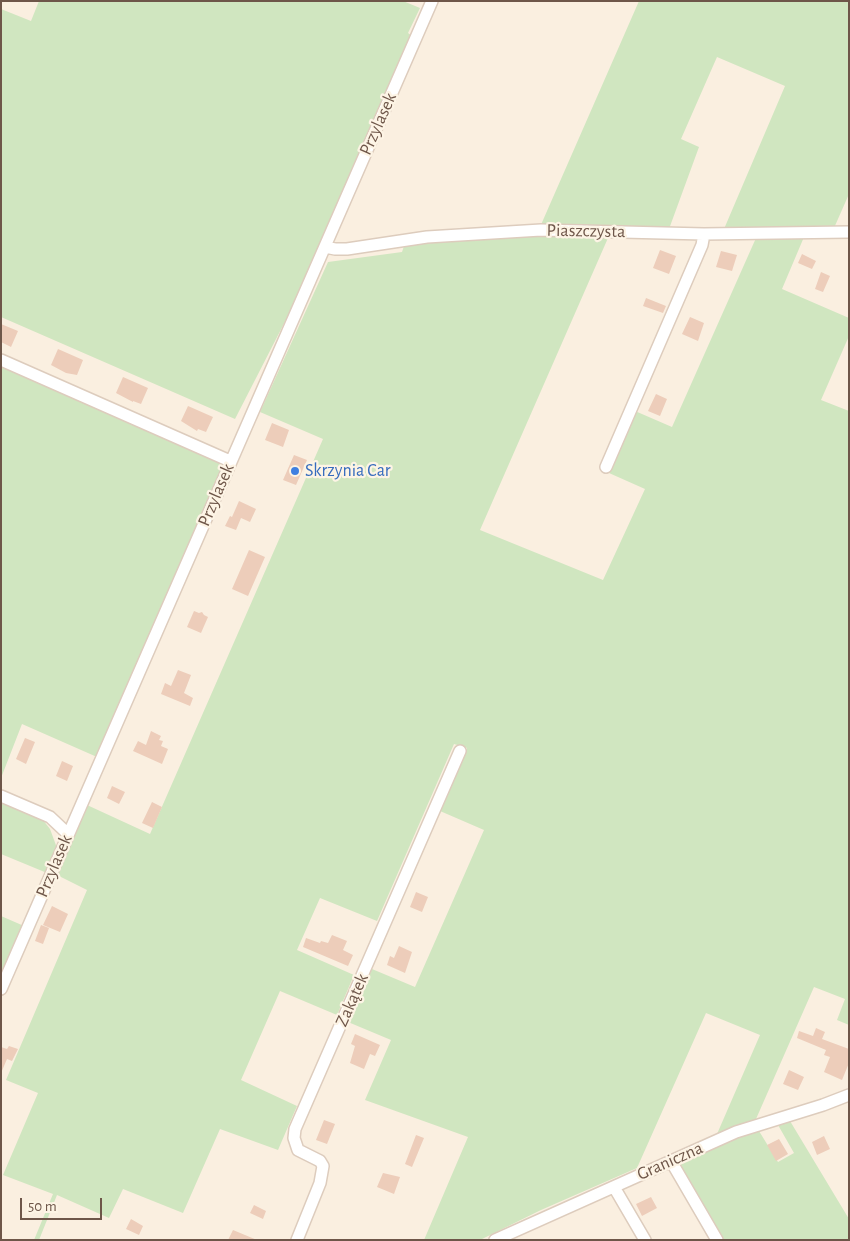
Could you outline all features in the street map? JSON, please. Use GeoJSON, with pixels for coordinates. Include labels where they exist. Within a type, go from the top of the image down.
{"type":"FeatureCollection","features":[{"type":"Feature","properties":{"kind":"street","name":"Przylasek"},"geometry":{"type":"LineString","coordinates":[[1,989],[432,1]]}},
{"type":"Feature","properties":{"kind":"street","name":"Piaszczysta"},"geometry":{"type":"LineString","coordinates":[[325,247],[347,249],[427,237],[541,230],[704,234],[849,232]]}},
{"type":"Feature","properties":{"kind":"street"},"geometry":{"type":"LineString","coordinates":[[606,467],[702,245],[704,234]]}},
{"type":"Feature","properties":{"kind":"street"},"geometry":{"type":"LineString","coordinates":[[1,360],[230,462]]}},
{"type":"Feature","properties":{"kind":"street","name":"Zakątek"},"geometry":{"type":"LineString","coordinates":[[297,1240],[320,1183],[323,1166],[320,1161],[298,1150],[294,1138],[295,1130],[460,751]]}},
{"type":"Feature","properties":{"kind":"street"},"geometry":{"type":"LineString","coordinates":[[1,796],[50,817],[68,834]]}},
{"type":"Feature","properties":{"kind":"street","name":"Graniczna"},"geometry":{"type":"LineString","coordinates":[[495,1240],[736,1132],[849,1095]]}},
{"type":"Feature","properties":{"kind":"street"},"geometry":{"type":"LineString","coordinates":[[671,1161],[717,1240]]}},
{"type":"Feature","properties":{"kind":"street"},"geometry":{"type":"LineString","coordinates":[[614,1187],[645,1240]]}},
{"type":"Feature","properties":{"kind":"green space"},"geometry":{"type":"Polygon","coordinates":[[[39,1],[403,1],[420,8],[408,33],[412,36],[356,159],[294,304],[235,419],[1,317],[1,9],[31,21],[39,1]]]}},
{"type":"Feature","properties":{"kind":"green space"},"geometry":{"type":"Polygon","coordinates":[[[639,1],[849,1],[849,194],[834,228],[724,229],[785,86],[717,57],[681,139],[699,147],[669,229],[540,227],[639,1]]]}},
{"type":"Feature","properties":{"kind":"green space"},"geometry":{"type":"Polygon","coordinates":[[[509,236],[608,238],[480,530],[603,580],[645,489],[609,473],[635,411],[672,427],[756,238],[804,237],[782,289],[849,318],[849,336],[821,400],[849,411],[849,1025],[837,1020],[845,999],[814,987],[756,1119],[717,1134],[760,1035],[706,1013],[637,1168],[541,1210],[480,1240],[424,1240],[468,1137],[365,1100],[391,1040],[348,1022],[372,969],[415,987],[484,830],[440,811],[467,748],[454,744],[377,921],[320,898],[297,950],[354,975],[337,1015],[280,991],[241,1080],[297,1106],[278,1150],[220,1129],[183,1213],[123,1189],[109,1218],[57,1195],[39,1240],[34,1240],[53,1194],[3,1175],[38,1093],[6,1080],[87,890],[57,875],[87,805],[150,834],[323,439],[260,412],[328,262],[402,252],[405,243],[509,236]]]}},
{"type":"Feature","properties":{"kind":"green space"},"geometry":{"type":"Polygon","coordinates":[[[1,365],[225,464],[97,757],[22,724],[1,778],[1,365]]]}},
{"type":"Feature","properties":{"kind":"green space"},"geometry":{"type":"Polygon","coordinates":[[[1,802],[43,820],[50,829],[57,848],[47,873],[1,854],[1,802]]]}},
{"type":"Feature","properties":{"kind":"green space"},"geometry":{"type":"Polygon","coordinates":[[[1,916],[24,926],[1,976],[1,916]]]}},
{"type":"Feature","properties":{"kind":"green space"},"geometry":{"type":"Polygon","coordinates":[[[790,1121],[849,1219],[849,1240],[723,1240],[677,1165],[727,1142],[759,1131],[778,1162],[794,1153],[778,1125],[790,1121]]]}},
{"type":"Feature","properties":{"kind":"building"},"geometry":{"type":"Polygon","coordinates":[[[660,250],[676,256],[669,274],[653,268],[660,250]]]}},
{"type":"Feature","properties":{"kind":"building"},"geometry":{"type":"Polygon","coordinates":[[[721,251],[737,255],[732,271],[716,267],[721,251]]]}},
{"type":"Feature","properties":{"kind":"building"},"geometry":{"type":"Polygon","coordinates":[[[802,254],[816,261],[812,269],[798,263],[802,254]]]}},
{"type":"Feature","properties":{"kind":"building"},"geometry":{"type":"Polygon","coordinates":[[[821,272],[830,276],[823,292],[815,289],[821,272]]]}},
{"type":"Feature","properties":{"kind":"building"},"geometry":{"type":"Polygon","coordinates":[[[646,298],[666,306],[663,313],[643,306],[646,298]]]}},
{"type":"Feature","properties":{"kind":"building"},"geometry":{"type":"Polygon","coordinates":[[[690,317],[704,323],[698,341],[682,334],[690,317]]]}},
{"type":"Feature","properties":{"kind":"building"},"geometry":{"type":"Polygon","coordinates":[[[1,324],[18,331],[11,347],[1,342],[1,324]]]}},
{"type":"Feature","properties":{"kind":"building"},"geometry":{"type":"Polygon","coordinates":[[[58,349],[83,360],[77,375],[66,373],[51,365],[58,349]]]}},
{"type":"Feature","properties":{"kind":"building"},"geometry":{"type":"Polygon","coordinates":[[[123,377],[148,388],[141,404],[116,393],[123,377]]]}},
{"type":"Feature","properties":{"kind":"building"},"geometry":{"type":"Polygon","coordinates":[[[656,394],[667,399],[660,416],[648,411],[656,394]]]}},
{"type":"Feature","properties":{"kind":"building"},"geometry":{"type":"Polygon","coordinates":[[[188,406],[213,417],[206,432],[198,429],[197,431],[181,421],[188,406]]]}},
{"type":"Feature","properties":{"kind":"building"},"geometry":{"type":"Polygon","coordinates":[[[272,423],[289,430],[283,447],[265,440],[272,423]]]}},
{"type":"Feature","properties":{"kind":"building"},"geometry":{"type":"Polygon","coordinates":[[[294,455],[307,460],[296,485],[283,480],[294,455]]]}},
{"type":"Feature","properties":{"kind":"building"},"geometry":{"type":"Polygon","coordinates":[[[239,501],[256,509],[250,522],[241,518],[236,530],[225,526],[230,516],[232,517],[239,501]]]}},
{"type":"Feature","properties":{"kind":"building"},"geometry":{"type":"Polygon","coordinates":[[[249,550],[265,557],[248,596],[232,589],[249,550]]]}},
{"type":"Feature","properties":{"kind":"building"},"geometry":{"type":"Polygon","coordinates":[[[194,611],[202,612],[208,617],[201,633],[187,627],[194,611]]]}},
{"type":"Feature","properties":{"kind":"building"},"geometry":{"type":"Polygon","coordinates":[[[178,670],[191,675],[184,693],[193,698],[190,706],[161,694],[165,683],[171,686],[178,670]]]}},
{"type":"Feature","properties":{"kind":"building"},"geometry":{"type":"Polygon","coordinates":[[[151,731],[161,736],[159,740],[163,741],[161,746],[168,749],[162,764],[133,751],[138,741],[146,745],[151,731]]]}},
{"type":"Feature","properties":{"kind":"building"},"geometry":{"type":"Polygon","coordinates":[[[25,738],[35,742],[26,764],[16,759],[25,738]]]}},
{"type":"Feature","properties":{"kind":"building"},"geometry":{"type":"Polygon","coordinates":[[[62,761],[73,766],[67,781],[56,776],[62,761]]]}},
{"type":"Feature","properties":{"kind":"building"},"geometry":{"type":"Polygon","coordinates":[[[112,786],[125,792],[119,804],[107,798],[112,786]]]}},
{"type":"Feature","properties":{"kind":"building"},"geometry":{"type":"Polygon","coordinates":[[[152,802],[162,807],[153,828],[142,823],[152,802]]]}},
{"type":"Feature","properties":{"kind":"building"},"geometry":{"type":"Polygon","coordinates":[[[416,892],[428,897],[422,912],[410,907],[416,892]]]}},
{"type":"Feature","properties":{"kind":"building"},"geometry":{"type":"Polygon","coordinates":[[[52,906],[68,914],[60,932],[43,925],[52,906]]]}},
{"type":"Feature","properties":{"kind":"building"},"geometry":{"type":"Polygon","coordinates":[[[41,925],[49,928],[43,944],[35,941],[41,925]]]}},
{"type":"Feature","properties":{"kind":"building"},"geometry":{"type":"Polygon","coordinates":[[[332,935],[347,941],[343,950],[353,955],[348,966],[303,947],[306,938],[320,943],[321,941],[328,943],[332,935]]]}},
{"type":"Feature","properties":{"kind":"building"},"geometry":{"type":"Polygon","coordinates":[[[399,946],[412,952],[405,973],[387,965],[390,956],[394,958],[399,946]]]}},
{"type":"Feature","properties":{"kind":"building"},"geometry":{"type":"Polygon","coordinates":[[[816,1028],[825,1032],[822,1039],[849,1049],[849,1063],[842,1080],[824,1072],[830,1057],[824,1055],[826,1050],[797,1038],[799,1031],[813,1036],[816,1028]]]}},
{"type":"Feature","properties":{"kind":"building"},"geometry":{"type":"Polygon","coordinates":[[[355,1034],[380,1045],[375,1056],[370,1054],[364,1069],[350,1063],[355,1046],[351,1044],[355,1034]]]}},
{"type":"Feature","properties":{"kind":"building"},"geometry":{"type":"Polygon","coordinates":[[[9,1046],[18,1049],[12,1061],[7,1059],[1,1073],[1,1047],[7,1049],[9,1046]]]}},
{"type":"Feature","properties":{"kind":"building"},"geometry":{"type":"Polygon","coordinates":[[[789,1070],[804,1077],[798,1090],[783,1084],[789,1070]]]}},
{"type":"Feature","properties":{"kind":"building"},"geometry":{"type":"Polygon","coordinates":[[[324,1120],[335,1124],[327,1144],[316,1140],[324,1120]]]}},
{"type":"Feature","properties":{"kind":"building"},"geometry":{"type":"Polygon","coordinates":[[[416,1135],[424,1138],[412,1167],[405,1164],[416,1135]]]}},
{"type":"Feature","properties":{"kind":"building"},"geometry":{"type":"Polygon","coordinates":[[[824,1136],[830,1149],[817,1155],[812,1142],[824,1136]]]}},
{"type":"Feature","properties":{"kind":"building"},"geometry":{"type":"Polygon","coordinates":[[[779,1139],[788,1154],[776,1161],[767,1145],[779,1139]]]}},
{"type":"Feature","properties":{"kind":"building"},"geometry":{"type":"Polygon","coordinates":[[[383,1173],[400,1177],[394,1194],[377,1187],[383,1173]]]}},
{"type":"Feature","properties":{"kind":"building"},"geometry":{"type":"Polygon","coordinates":[[[651,1197],[657,1208],[642,1216],[636,1204],[651,1197]]]}},
{"type":"Feature","properties":{"kind":"building"},"geometry":{"type":"Polygon","coordinates":[[[254,1205],[266,1211],[263,1219],[250,1213],[254,1205]]]}},
{"type":"Feature","properties":{"kind":"building"},"geometry":{"type":"Polygon","coordinates":[[[131,1219],[143,1226],[139,1235],[126,1229],[131,1219]]]}},
{"type":"Feature","properties":{"kind":"building"},"geometry":{"type":"Polygon","coordinates":[[[233,1230],[257,1240],[228,1240],[233,1230]]]}},
{"type":"Feature","properties":{"kind":"place","name":"Skrzynia Car"},"geometry":{"type":"Point","coordinates":[295,471]}}]}
